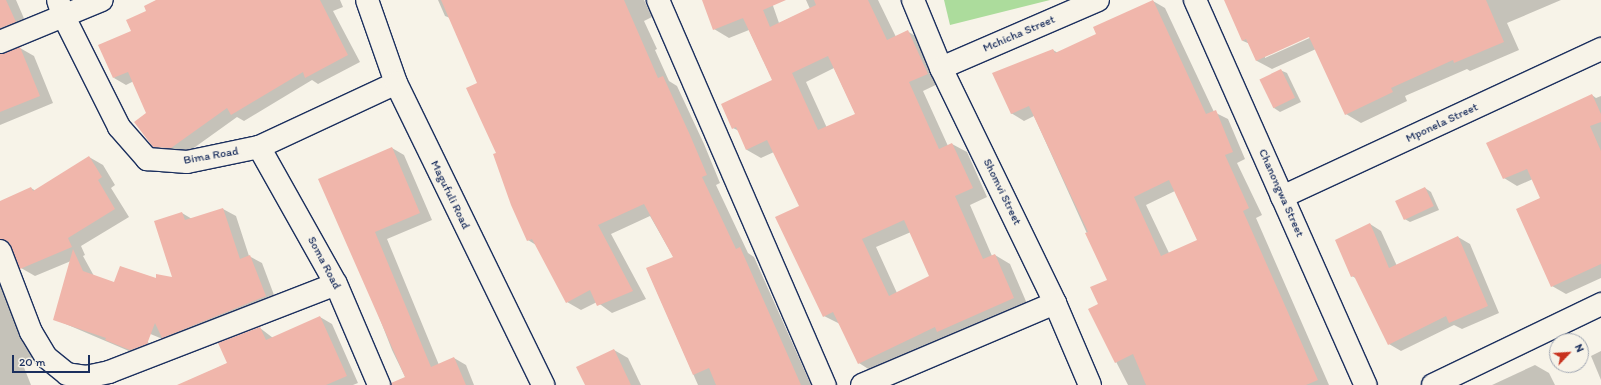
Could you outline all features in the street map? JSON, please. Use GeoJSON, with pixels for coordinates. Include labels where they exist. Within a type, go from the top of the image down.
{"type":"FeatureCollection","features":[{"type":"Feature","properties":{"kind":"street"},"geometry":{"type":"LineString","coordinates":[[0,42],[61,8],[102,0]]}},
{"type":"Feature","properties":{"kind":"street","name":"Magufuli Road"},"geometry":{"type":"LineString","coordinates":[[367,0],[396,83],[543,385]]}},
{"type":"Feature","properties":{"kind":"street"},"geometry":{"type":"LineString","coordinates":[[658,0],[825,385]]}},
{"type":"Feature","properties":{"kind":"street","name":"Shomvi Street"},"geometry":{"type":"LineString","coordinates":[[913,0],[941,68],[1055,303],[1090,385]]}},
{"type":"Feature","properties":{"kind":"street","name":"Mchicha Street"},"geometry":{"type":"LineString","coordinates":[[941,68],[1098,0]]}},
{"type":"Feature","properties":{"kind":"street","name":"Chanongwa Street"},"geometry":{"type":"LineString","coordinates":[[1195,0],[1366,385]]}},
{"type":"Feature","properties":{"kind":"street","name":"Bima Road"},"geometry":{"type":"LineString","coordinates":[[61,8],[119,127],[146,159],[187,162],[259,147],[396,83]]}},
{"type":"Feature","properties":{"kind":"street","name":"Mponela Street"},"geometry":{"type":"LineString","coordinates":[[1282,197],[1601,49]]}},
{"type":"Feature","properties":{"kind":"street","name":"Soma Road"},"geometry":{"type":"LineString","coordinates":[[259,147],[336,284],[379,385]]}},
{"type":"Feature","properties":{"kind":"street"},"geometry":{"type":"LineString","coordinates":[[0,251],[31,332],[46,357],[66,374],[86,377],[109,372],[336,284]]}},
{"type":"Feature","properties":{"kind":"street"},"geometry":{"type":"LineString","coordinates":[[862,385],[1055,303]]}},
{"type":"Feature","properties":{"kind":"street"},"geometry":{"type":"LineString","coordinates":[[1433,385],[1601,304]]}},
{"type":"Feature","properties":{"kind":"green space"},"geometry":{"type":"Polygon","coordinates":[[[944,0],[1050,0],[950,25],[944,0]]]}},
{"type":"Feature","properties":{"kind":"building"},"geometry":{"type":"Polygon","coordinates":[[[0,0],[6,0],[16,22],[0,28],[0,0]]]}},
{"type":"Feature","properties":{"kind":"building"},"geometry":{"type":"Polygon","coordinates":[[[156,0],[320,0],[348,55],[305,78],[303,72],[231,115],[227,108],[171,148],[153,147],[134,122],[146,113],[128,72],[113,78],[98,45],[131,31],[126,20],[146,11],[144,6],[156,0]]]}},
{"type":"Feature","properties":{"kind":"building"},"geometry":{"type":"Polygon","coordinates":[[[441,0],[624,0],[658,78],[663,76],[707,175],[702,177],[736,249],[740,247],[801,385],[716,385],[709,368],[693,375],[646,268],[673,257],[644,204],[598,225],[633,291],[597,306],[590,290],[566,303],[532,239],[527,241],[511,205],[493,154],[496,153],[466,88],[477,83],[441,0]]]}},
{"type":"Feature","properties":{"kind":"building"},"geometry":{"type":"Polygon","coordinates":[[[702,0],[786,0],[763,10],[770,27],[816,5],[814,0],[868,0],[887,40],[908,30],[928,74],[909,82],[939,149],[952,143],[973,188],[955,196],[983,259],[995,254],[1014,298],[937,332],[935,327],[858,364],[833,312],[823,317],[775,217],[799,206],[767,140],[746,150],[736,127],[732,129],[721,104],[772,80],[743,18],[713,30],[702,0]],[[828,56],[792,73],[818,130],[855,114],[828,56]],[[904,220],[862,239],[889,296],[929,276],[904,220]]]}},
{"type":"Feature","properties":{"kind":"building"},"geometry":{"type":"Polygon","coordinates":[[[1153,0],[1206,114],[1216,110],[1233,152],[1225,155],[1249,208],[1243,211],[1318,380],[1306,385],[1146,385],[1133,354],[1115,363],[1088,309],[1098,304],[1090,287],[1107,280],[1085,233],[1088,232],[1029,106],[1011,114],[992,73],[1053,49],[1055,53],[1096,34],[1093,27],[1153,0]],[[1169,180],[1134,197],[1161,256],[1197,240],[1169,180]]]}},
{"type":"Feature","properties":{"kind":"building"},"geometry":{"type":"Polygon","coordinates":[[[1224,0],[1486,0],[1504,42],[1454,63],[1453,60],[1391,88],[1393,92],[1345,115],[1309,37],[1256,61],[1246,39],[1242,41],[1224,0]]]}},
{"type":"Feature","properties":{"kind":"building"},"geometry":{"type":"Polygon","coordinates":[[[20,47],[40,96],[0,112],[0,54],[20,47]]]}},
{"type":"Feature","properties":{"kind":"building"},"geometry":{"type":"Polygon","coordinates":[[[1281,69],[1295,98],[1273,108],[1259,80],[1281,69]]]}},
{"type":"Feature","properties":{"kind":"building"},"geometry":{"type":"Polygon","coordinates":[[[1592,94],[1601,114],[1601,122],[1590,126],[1601,151],[1601,264],[1551,287],[1516,209],[1540,198],[1527,169],[1503,179],[1486,143],[1592,94]]]}},
{"type":"Feature","properties":{"kind":"building"},"geometry":{"type":"Polygon","coordinates":[[[392,147],[420,213],[375,232],[431,367],[454,357],[466,385],[391,385],[391,383],[405,377],[318,179],[392,147]]]}},
{"type":"Feature","properties":{"kind":"building"},"geometry":{"type":"Polygon","coordinates":[[[89,156],[102,177],[98,180],[115,209],[68,238],[72,247],[20,269],[8,241],[0,239],[0,201],[31,187],[33,191],[89,156]]]}},
{"type":"Feature","properties":{"kind":"building"},"geometry":{"type":"Polygon","coordinates":[[[1425,187],[1434,206],[1404,220],[1395,201],[1425,187]]]}},
{"type":"Feature","properties":{"kind":"building"},"geometry":{"type":"Polygon","coordinates":[[[223,208],[240,259],[250,255],[266,296],[162,338],[155,323],[147,344],[130,350],[105,340],[106,338],[53,320],[73,249],[83,271],[114,282],[120,266],[156,278],[156,274],[172,277],[154,221],[182,212],[185,220],[223,208]]]}},
{"type":"Feature","properties":{"kind":"building"},"geometry":{"type":"Polygon","coordinates":[[[1370,223],[1389,268],[1458,236],[1488,306],[1449,323],[1446,316],[1388,345],[1354,276],[1351,277],[1335,240],[1370,223]]]}},
{"type":"Feature","properties":{"kind":"building"},"geometry":{"type":"Polygon","coordinates":[[[320,316],[347,376],[326,385],[177,385],[227,363],[218,343],[260,327],[266,340],[320,316]]]}},
{"type":"Feature","properties":{"kind":"building"},"geometry":{"type":"Polygon","coordinates":[[[614,349],[631,385],[585,385],[576,367],[614,349]]]}}]}
